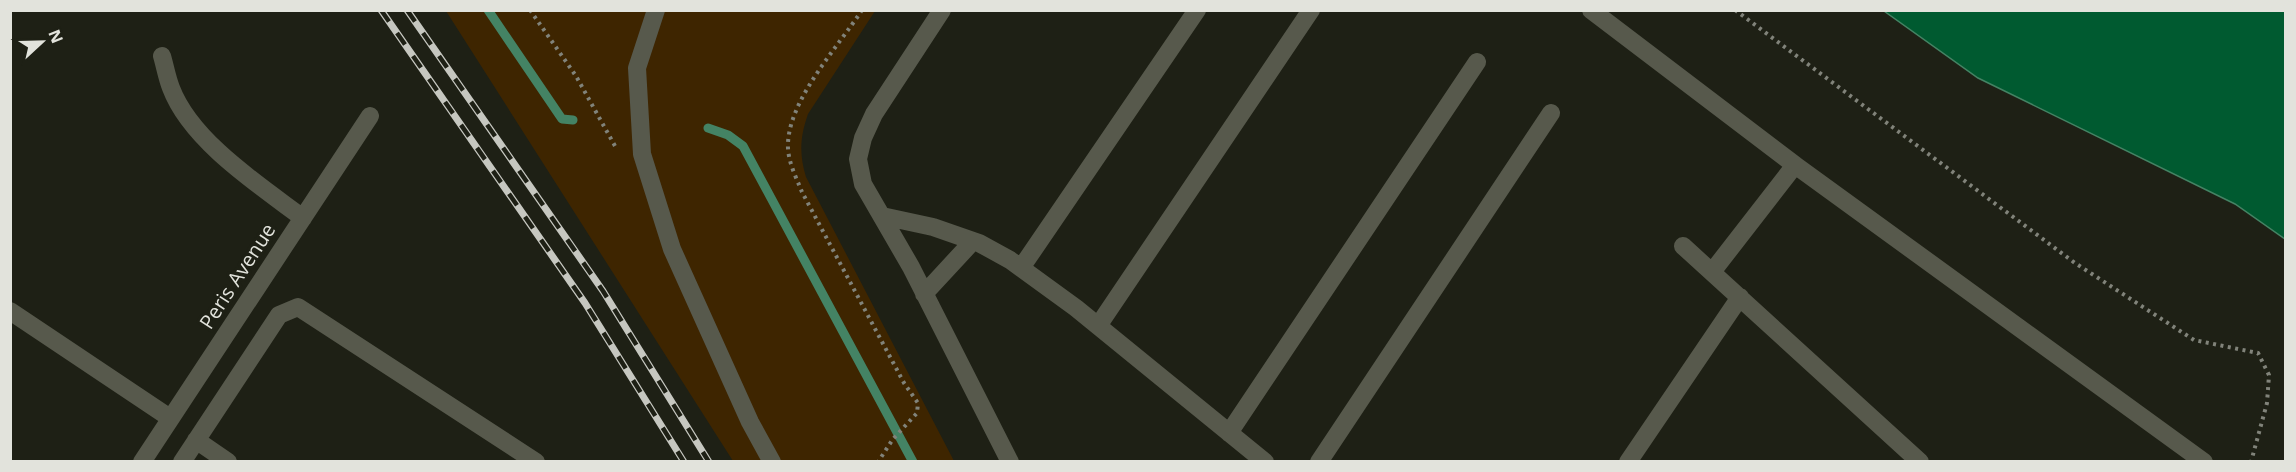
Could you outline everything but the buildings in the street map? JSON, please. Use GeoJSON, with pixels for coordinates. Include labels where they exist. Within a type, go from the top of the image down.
{"type":"FeatureCollection","features":[{"type":"Feature","properties":{"kind":"street"},"geometry":{"type":"LineString","coordinates":[[656,10],[638,68],[642,154],[672,249],[750,422],[772,462]]}},
{"type":"Feature","properties":{"kind":"street"},"geometry":{"type":"LineString","coordinates":[[942,10],[874,114],[863,138],[858,159],[864,184],[924,294],[1010,462]]}},
{"type":"Feature","properties":{"kind":"street"},"geometry":{"type":"LineString","coordinates":[[1022,268],[1197,10]]}},
{"type":"Feature","properties":{"kind":"street"},"geometry":{"type":"LineString","coordinates":[[1098,326],[1311,10]]}},
{"type":"Feature","properties":{"kind":"street"},"geometry":{"type":"LineString","coordinates":[[1591,10],[1795,165],[2204,462]]}},
{"type":"Feature","properties":{"kind":"street"},"geometry":{"type":"LineString","coordinates":[[162,56],[171,89],[194,124],[228,162],[303,218]]}},
{"type":"Feature","properties":{"kind":"street"},"geometry":{"type":"LineString","coordinates":[[1229,433],[1477,62]]}},
{"type":"Feature","properties":{"kind":"street"},"geometry":{"type":"LineString","coordinates":[[1319,462],[1551,113]]}},
{"type":"Feature","properties":{"kind":"street","name":"Peris Avenue"},"geometry":{"type":"LineString","coordinates":[[142,462],[370,116]]}},
{"type":"Feature","properties":{"kind":"street"},"geometry":{"type":"LineString","coordinates":[[1712,272],[1795,165]]}},
{"type":"Feature","properties":{"kind":"street"},"geometry":{"type":"LineString","coordinates":[[882,216],[933,227],[973,241],[1022,268],[1098,326],[1264,462]]}},
{"type":"Feature","properties":{"kind":"street"},"geometry":{"type":"LineString","coordinates":[[924,294],[973,241]]}},
{"type":"Feature","properties":{"kind":"street"},"geometry":{"type":"LineString","coordinates":[[1683,246],[1920,462]]}},
{"type":"Feature","properties":{"kind":"street"},"geometry":{"type":"LineString","coordinates":[[1628,462],[1740,297]]}},
{"type":"Feature","properties":{"kind":"street"},"geometry":{"type":"LineString","coordinates":[[182,462],[279,315],[298,307],[536,462]]}},
{"type":"Feature","properties":{"kind":"street"},"geometry":{"type":"LineString","coordinates":[[10,311],[170,418]]}},
{"type":"Feature","properties":{"kind":"street"},"geometry":{"type":"LineString","coordinates":[[196,440],[228,462]]}},
{"type":"Feature","properties":{"kind":"path"},"geometry":{"type":"LineString","coordinates":[[530,10],[576,76],[616,147]]}},
{"type":"Feature","properties":{"kind":"path"},"geometry":{"type":"LineString","coordinates":[[862,10],[806,91],[793,119],[788,144],[791,166],[802,192],[904,383],[918,403],[917,413],[893,439],[878,462]]}},
{"type":"Feature","properties":{"kind":"path"},"geometry":{"type":"LineString","coordinates":[[1735,10],[2075,263],[2194,340],[2258,353],[2269,375],[2267,403],[2251,462]]}},
{"type":"Feature","properties":{"kind":"shaded area"},"geometry":{"type":"Polygon","coordinates":[[[446,11],[875,11],[808,114],[803,130],[802,161],[806,177],[954,461],[733,461],[446,11]]]}},
{"type":"Feature","properties":{"kind":"shaded area"},"geometry":{"type":"Polygon","coordinates":[[[1884,11],[2285,11],[2285,239],[2235,204],[1978,78],[1884,11]]]}},
{"type":"Feature","properties":{"kind":"waterway"},"geometry":{"type":"LineString","coordinates":[[488,10],[562,119],[573,120]]}},
{"type":"Feature","properties":{"kind":"waterway"},"geometry":{"type":"LineString","coordinates":[[708,128],[728,135],[743,146],[913,462]]}},
{"type":"Feature","properties":{"kind":"railway"},"geometry":{"type":"LineString","coordinates":[[381,10],[585,303],[684,462]]}},
{"type":"Feature","properties":{"kind":"railway"},"geometry":{"type":"LineString","coordinates":[[407,10],[603,291],[709,462]]}}]}
